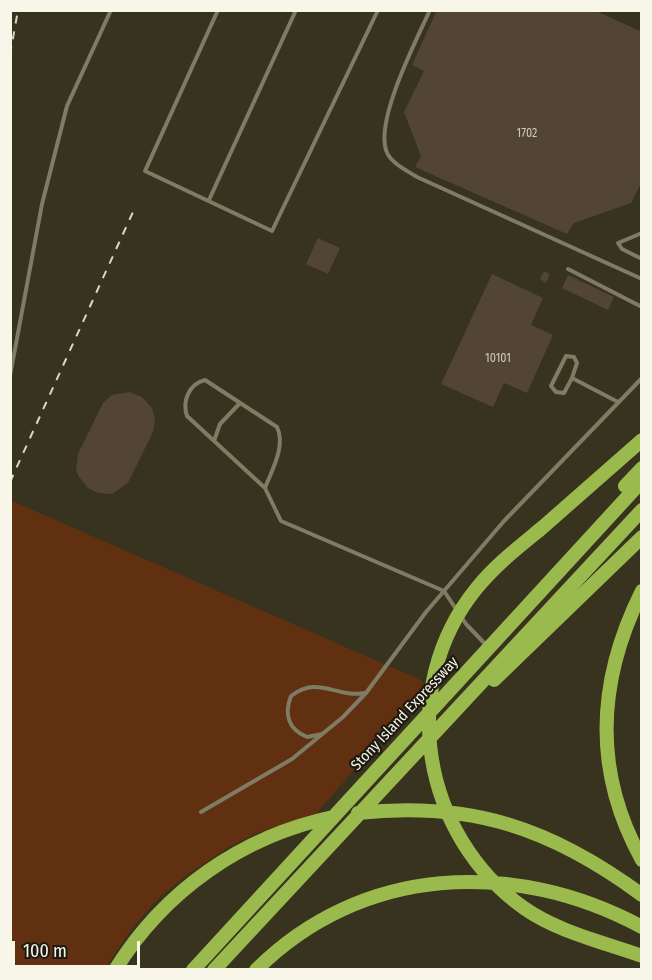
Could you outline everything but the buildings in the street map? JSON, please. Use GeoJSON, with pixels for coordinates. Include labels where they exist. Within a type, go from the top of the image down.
{"type":"FeatureCollection","features":[{"type":"Feature","properties":{"kind":"highway"},"geometry":{"type":"LineString","coordinates":[[642,440],[513,553],[476,590],[443,645],[435,673],[427,725],[435,782],[443,806],[470,856],[494,882],[525,909],[564,929],[642,956]]}},
{"type":"Feature","properties":{"kind":"highway"},"geometry":{"type":"LineString","coordinates":[[568,561],[589,526],[642,468]]}},
{"type":"Feature","properties":{"kind":"highway","name":"Stony Island Expressway"},"geometry":{"type":"LineString","coordinates":[[193,969],[642,481]]}},
{"type":"Feature","properties":{"kind":"highway"},"geometry":{"type":"LineString","coordinates":[[214,969],[642,510]]}},
{"type":"Feature","properties":{"kind":"highway"},"geometry":{"type":"LineString","coordinates":[[470,696],[499,677],[642,537]]}},
{"type":"Feature","properties":{"kind":"highway"},"geometry":{"type":"LineString","coordinates":[[642,591],[627,624],[613,670],[607,709],[606,743],[608,767],[619,813],[642,860]]}},
{"type":"Feature","properties":{"kind":"highway"},"geometry":{"type":"LineString","coordinates":[[115,969],[143,929],[179,892],[236,854],[295,828],[353,813],[396,810],[457,813],[522,827],[587,857],[642,895]]}},
{"type":"Feature","properties":{"kind":"highway"},"geometry":{"type":"LineString","coordinates":[[256,969],[297,933],[340,909],[386,892],[432,884],[485,883],[543,891],[595,906],[642,927]]}},
{"type":"Feature","properties":{"kind":"lane"},"geometry":{"type":"LineString","coordinates":[[10,376],[42,204],[63,118],[111,10]]}},
{"type":"Feature","properties":{"kind":"lane"},"geometry":{"type":"LineString","coordinates":[[219,10],[145,171],[272,231],[378,10]]}},
{"type":"Feature","properties":{"kind":"lane"},"geometry":{"type":"LineString","coordinates":[[209,201],[296,10]]}},
{"type":"Feature","properties":{"kind":"lane"},"geometry":{"type":"LineString","coordinates":[[430,10],[387,113],[386,150],[396,164],[417,177],[642,279]]}},
{"type":"Feature","properties":{"kind":"lane"},"geometry":{"type":"LineString","coordinates":[[642,233],[618,243],[622,249],[642,259]]}},
{"type":"Feature","properties":{"kind":"lane"},"geometry":{"type":"LineString","coordinates":[[568,269],[642,307]]}},
{"type":"Feature","properties":{"kind":"lane"},"geometry":{"type":"LineString","coordinates":[[566,356],[574,357],[577,363],[572,378],[564,393],[556,392],[550,387],[566,356]]}},
{"type":"Feature","properties":{"kind":"lane"},"geometry":{"type":"LineString","coordinates":[[572,378],[618,402]]}},
{"type":"Feature","properties":{"kind":"lane"},"geometry":{"type":"LineString","coordinates":[[201,812],[292,759],[323,734],[366,693],[444,591],[504,521],[642,378]]}},
{"type":"Feature","properties":{"kind":"lane"},"geometry":{"type":"LineString","coordinates":[[265,488],[280,447],[281,435],[277,427],[205,380],[200,382],[186,397],[184,406],[187,416],[265,488],[281,521],[444,591],[466,624],[488,647]]}},
{"type":"Feature","properties":{"kind":"lane"},"geometry":{"type":"LineString","coordinates":[[214,441],[220,424],[240,403]]}},
{"type":"Feature","properties":{"kind":"lane"},"geometry":{"type":"LineString","coordinates":[[323,734],[308,737],[292,727],[287,717],[291,696],[309,686],[321,686],[344,694],[366,693]]}},
{"type":"Feature","properties":{"kind":"lane"},"geometry":{"type":"LineString","coordinates":[[247,910],[259,921]]}},
{"type":"Feature","properties":{"kind":"shaded area"},"geometry":{"type":"Polygon","coordinates":[[[10,500],[423,681],[421,691],[317,813],[257,833],[229,847],[184,877],[158,899],[133,927],[104,969],[11,969],[10,500]]]}},
{"type":"Feature","properties":{"kind":"railway"},"geometry":{"type":"LineString","coordinates":[[10,55],[18,10]]}},
{"type":"Feature","properties":{"kind":"railway"},"geometry":{"type":"LineString","coordinates":[[10,482],[133,212]]}}]}
